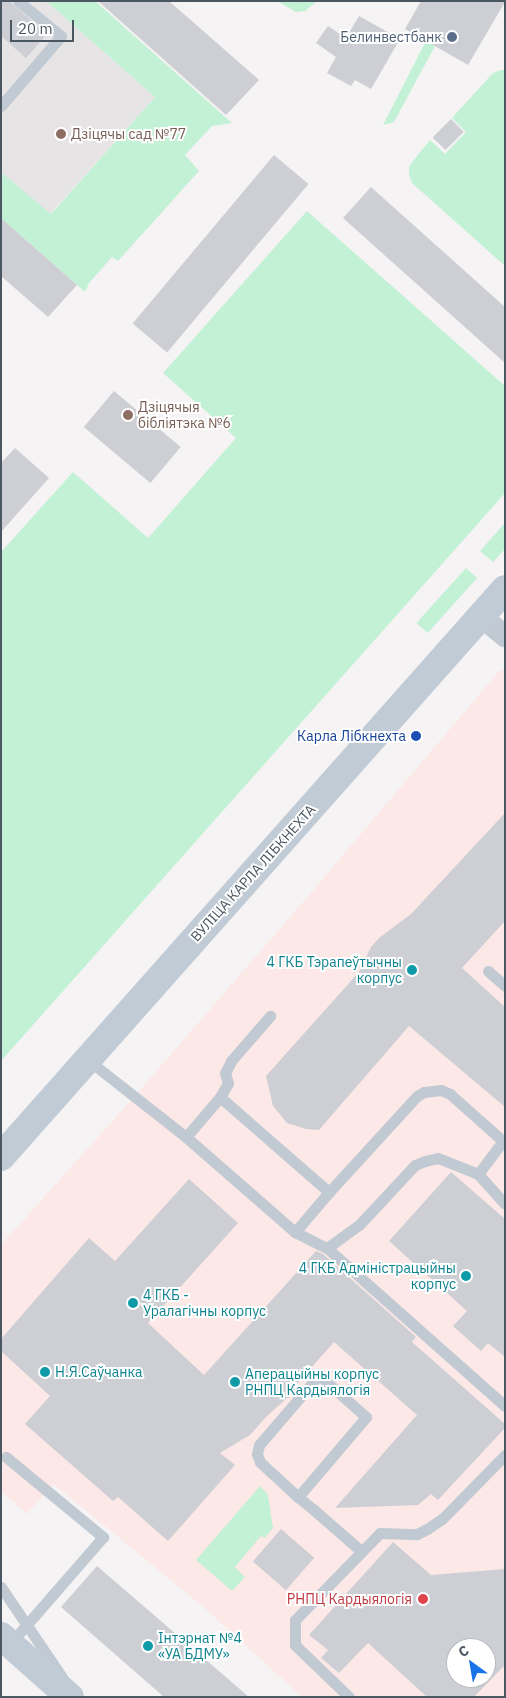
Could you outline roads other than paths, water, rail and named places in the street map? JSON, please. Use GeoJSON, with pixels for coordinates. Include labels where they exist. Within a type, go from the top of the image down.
{"type":"FeatureCollection","features":[{"type":"Feature","properties":{"kind":"main road","name":"ВУЛІЦА КАРЛА ЛІБКНЕХТА"},"geometry":{"type":"LineString","coordinates":[[1,1157],[505,589]]}},
{"type":"Feature","properties":{"kind":"main road"},"geometry":{"type":"LineString","coordinates":[[13,1635],[70,1697]]}},
{"type":"Feature","properties":{"kind":"street"},"geometry":{"type":"LineString","coordinates":[[482,616],[505,636]]}},
{"type":"Feature","properties":{"kind":"lane"},"geometry":{"type":"LineString","coordinates":[[1,106],[61,36],[18,1]]}},
{"type":"Feature","properties":{"kind":"lane"},"geometry":{"type":"LineString","coordinates":[[488,971],[505,986]]}},
{"type":"Feature","properties":{"kind":"lane"},"geometry":{"type":"LineString","coordinates":[[186,1137],[220,1097],[228,1083],[224,1073],[231,1060],[270,1016]]}},
{"type":"Feature","properties":{"kind":"lane"},"geometry":{"type":"LineString","coordinates":[[88,1060],[186,1137],[295,1232],[327,1248],[505,1406]]}},
{"type":"Feature","properties":{"kind":"lane"},"geometry":{"type":"LineString","coordinates":[[295,1232],[329,1192],[418,1096],[424,1092],[441,1090],[450,1094],[504,1140],[478,1174]]}},
{"type":"Feature","properties":{"kind":"lane"},"geometry":{"type":"LineString","coordinates":[[220,1097],[329,1192]]}},
{"type":"Feature","properties":{"kind":"lane"},"geometry":{"type":"LineString","coordinates":[[327,1248],[359,1225],[415,1165],[438,1158],[478,1174],[505,1204]]}},
{"type":"Feature","properties":{"kind":"lane"},"geometry":{"type":"LineString","coordinates":[[298,1497],[366,1417],[319,1375],[259,1445],[257,1454],[260,1462],[298,1497],[361,1551]]}},
{"type":"Feature","properties":{"kind":"lane"},"geometry":{"type":"LineString","coordinates":[[349,1697],[295,1645],[296,1620],[380,1533],[417,1534],[442,1519],[505,1455]]}},
{"type":"Feature","properties":{"kind":"lane"},"geometry":{"type":"LineString","coordinates":[[6,1457],[103,1537],[13,1635]]}},
{"type":"Feature","properties":{"kind":"lane"},"geometry":{"type":"LineString","coordinates":[[1,1587],[13,1635],[76,1697]]}},
{"type":"Feature","properties":{"kind":"place","name":"Белинвестбанк"},"geometry":{"type":"Point","coordinates":[452,37]}},
{"type":"Feature","properties":{"kind":"place","name":"Дзіцячы сад №77"},"geometry":{"type":"Point","coordinates":[61,134]}},
{"type":"Feature","properties":{"kind":"place","name":"Дзіцячыя бібліятэка №6"},"geometry":{"type":"Point","coordinates":[128,415]}},
{"type":"Feature","properties":{"kind":"place","name":"Карла Лібкнехта"},"geometry":{"type":"Point","coordinates":[416,736]}},
{"type":"Feature","properties":{"kind":"place","name":"4 ГКБ Тэрапеўтычны корпус"},"geometry":{"type":"Point","coordinates":[412,970]}},
{"type":"Feature","properties":{"kind":"place","name":"4 ГКБ Адміністрацыйны корпус"},"geometry":{"type":"Point","coordinates":[466,1276]}},
{"type":"Feature","properties":{"kind":"place","name":"4 ГКБ - Уралагічны корпус"},"geometry":{"type":"Point","coordinates":[133,1303]}},
{"type":"Feature","properties":{"kind":"place","name":"Н.Я.Саўчанка"},"geometry":{"type":"Point","coordinates":[45,1372]}},
{"type":"Feature","properties":{"kind":"place","name":"Аперацыйны корпус РНПЦ Кардыялогія"},"geometry":{"type":"Point","coordinates":[235,1382]}},
{"type":"Feature","properties":{"kind":"place","name":"РНПЦ Кардыялогія"},"geometry":{"type":"Point","coordinates":[423,1599]}},
{"type":"Feature","properties":{"kind":"place","name":"Інтэрнат №4 «УА БДМУ»"},"geometry":{"type":"Point","coordinates":[148,1646]}}]}
